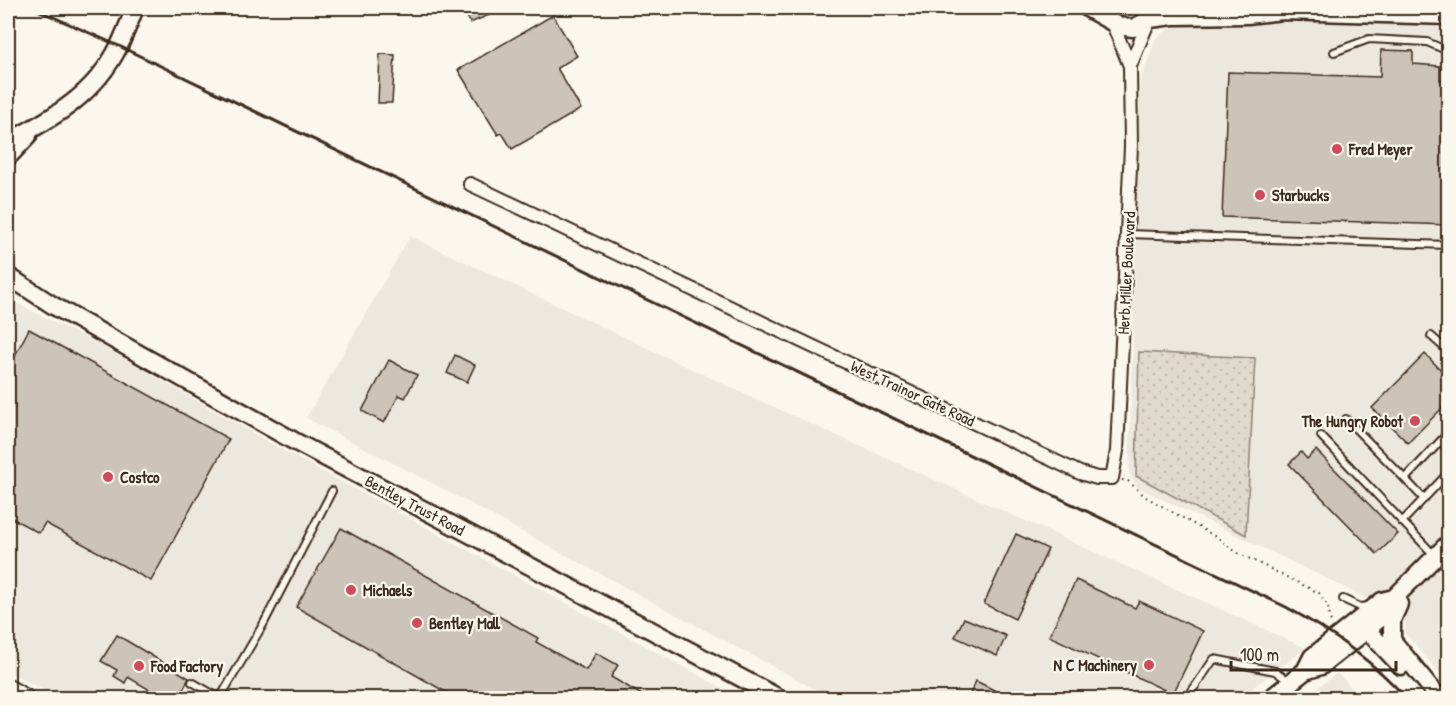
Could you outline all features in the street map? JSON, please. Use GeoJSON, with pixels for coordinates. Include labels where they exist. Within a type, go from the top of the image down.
{"type":"FeatureCollection","features":[{"type":"Feature","properties":{"kind":"main road"},"geometry":{"type":"LineString","coordinates":[[8,689],[24,699]]}},
{"type":"Feature","properties":{"kind":"street"},"geometry":{"type":"LineString","coordinates":[[1087,8],[1108,15],[1119,26],[1132,28],[1152,15],[1276,9],[1386,11],[1449,16]]}},
{"type":"Feature","properties":{"kind":"street"},"geometry":{"type":"LineString","coordinates":[[8,142],[59,114],[91,87],[110,62],[131,12]]}},
{"type":"Feature","properties":{"kind":"street","name":"Herb Miller Boulevard"},"geometry":{"type":"LineString","coordinates":[[1108,15],[1130,66],[1131,146],[1117,451],[1112,478]]}},
{"type":"Feature","properties":{"kind":"street","name":"Herb Miller Boulevard"},"geometry":{"type":"LineString","coordinates":[[1130,66],[1152,15]]}},
{"type":"Feature","properties":{"kind":"street"},"geometry":{"type":"LineString","coordinates":[[8,149],[35,128]]}},
{"type":"Feature","properties":{"kind":"street"},"geometry":{"type":"LineString","coordinates":[[8,157],[35,128]]}},
{"type":"Feature","properties":{"kind":"street","name":"West Trainor Gate Road"},"geometry":{"type":"LineString","coordinates":[[470,184],[1080,473],[1097,478],[1112,478]]}},
{"type":"Feature","properties":{"kind":"street"},"geometry":{"type":"LineString","coordinates":[[8,265],[54,306]]}},
{"type":"Feature","properties":{"kind":"street","name":"Bentley Trust Road"},"geometry":{"type":"LineString","coordinates":[[8,276],[54,306],[294,441],[779,699]]}},
{"type":"Feature","properties":{"kind":"street","name":"Bentley Trust Road"},"geometry":{"type":"LineString","coordinates":[[8,287],[28,299],[54,306]]}},
{"type":"Feature","properties":{"kind":"street"},"geometry":{"type":"LineString","coordinates":[[1271,699],[1305,671],[1321,666],[1369,621],[1388,599],[1449,544]]}},
{"type":"Feature","properties":{"kind":"street"},"geometry":{"type":"LineString","coordinates":[[1388,599],[1400,603],[1392,620],[1392,640],[1439,699]]}},
{"type":"Feature","properties":{"kind":"street"},"geometry":{"type":"LineString","coordinates":[[1359,628],[1411,676],[1426,683]]}},
{"type":"Feature","properties":{"kind":"lane"},"geometry":{"type":"LineString","coordinates":[[1334,52],[1369,39],[1427,42],[1449,51]]}},
{"type":"Feature","properties":{"kind":"lane"},"geometry":{"type":"LineString","coordinates":[[1128,234],[1449,245]]}},
{"type":"Feature","properties":{"kind":"lane"},"geometry":{"type":"LineString","coordinates":[[1431,336],[1449,351]]}},
{"type":"Feature","properties":{"kind":"lane"},"geometry":{"type":"LineString","coordinates":[[1346,419],[1424,499]]}},
{"type":"Feature","properties":{"kind":"lane"},"geometry":{"type":"LineString","coordinates":[[1405,479],[1449,433]]}},
{"type":"Feature","properties":{"kind":"lane"},"geometry":{"type":"LineString","coordinates":[[1322,436],[1436,558]]}},
{"type":"Feature","properties":{"kind":"lane"},"geometry":{"type":"LineString","coordinates":[[1402,522],[1449,473]]}},
{"type":"Feature","properties":{"kind":"lane"},"geometry":{"type":"LineString","coordinates":[[192,682],[220,698],[264,623],[332,491]]}},
{"type":"Feature","properties":{"kind":"lane"},"geometry":{"type":"LineString","coordinates":[[1342,599],[1360,607],[1388,599]]}},
{"type":"Feature","properties":{"kind":"lane"},"geometry":{"type":"LineString","coordinates":[[1349,604],[1359,628]]}},
{"type":"Feature","properties":{"kind":"lane"},"geometry":{"type":"LineString","coordinates":[[1187,699],[1214,659],[1275,671],[1292,683]]}},
{"type":"Feature","properties":{"kind":"path"},"geometry":{"type":"LineString","coordinates":[[1112,478],[1128,481],[1146,497],[1218,538],[1236,552],[1319,592],[1328,607],[1331,623]]}},
{"type":"Feature","properties":{"kind":"shaded area"},"geometry":{"type":"Polygon","coordinates":[[[1180,8],[1448,8],[1448,683],[1405,633],[1405,621],[1356,593],[1137,487],[1129,474],[1140,81],[1156,38],[1172,26],[1179,16],[1180,8]]]}},
{"type":"Feature","properties":{"kind":"shaded area"},"geometry":{"type":"Polygon","coordinates":[[[410,236],[736,390],[1306,648],[1239,698],[831,698],[445,490],[306,418],[410,236]]]}},
{"type":"Feature","properties":{"kind":"shaded area"},"geometry":{"type":"Polygon","coordinates":[[[8,299],[102,346],[281,449],[741,698],[59,698],[8,671],[8,299]]]}},
{"type":"Feature","properties":{"kind":"shaded area"},"geometry":{"type":"Polygon","coordinates":[[[1139,352],[1255,358],[1246,535],[1136,476],[1139,352]]]}},
{"type":"Feature","properties":{"kind":"shaded area"},"geometry":{"type":"Polygon","coordinates":[[[1337,673],[1362,698],[1304,698],[1337,673]]]}},
{"type":"Feature","properties":{"kind":"building"},"geometry":{"type":"Polygon","coordinates":[[[463,8],[506,8],[470,23],[463,8]]]}},
{"type":"Feature","properties":{"kind":"building"},"geometry":{"type":"Polygon","coordinates":[[[553,15],[577,56],[557,68],[581,109],[512,149],[502,133],[498,135],[458,70],[553,15]]]}},
{"type":"Feature","properties":{"kind":"building","name":"Fred Meyer"},"geometry":{"type":"Polygon","coordinates":[[[1381,50],[1413,51],[1413,64],[1440,66],[1440,80],[1449,80],[1449,225],[1222,217],[1228,72],[1380,77],[1381,50]]]}},
{"type":"Feature","properties":{"kind":"building"},"geometry":{"type":"Polygon","coordinates":[[[380,54],[395,55],[392,103],[378,103],[380,54]]]}},
{"type":"Feature","properties":{"kind":"building","name":"Costco"},"geometry":{"type":"Polygon","coordinates":[[[29,329],[229,439],[151,581],[45,523],[39,533],[8,516],[8,369],[29,329]]]}},
{"type":"Feature","properties":{"kind":"building"},"geometry":{"type":"Polygon","coordinates":[[[1425,354],[1449,378],[1449,401],[1408,443],[1372,408],[1425,354]]]}},
{"type":"Feature","properties":{"kind":"building"},"geometry":{"type":"Polygon","coordinates":[[[455,355],[475,365],[467,382],[447,373],[455,355]]]}},
{"type":"Feature","properties":{"kind":"building"},"geometry":{"type":"Polygon","coordinates":[[[389,360],[417,375],[405,398],[399,395],[384,423],[362,411],[389,360]]]}},
{"type":"Feature","properties":{"kind":"building"},"geometry":{"type":"Polygon","coordinates":[[[1316,450],[1398,534],[1377,554],[1289,464],[1301,452],[1307,459],[1316,450]]]}},
{"type":"Feature","properties":{"kind":"building","name":"Bentley Mall"},"geometry":{"type":"Polygon","coordinates":[[[341,528],[538,638],[536,642],[586,670],[596,653],[618,665],[611,677],[649,699],[458,699],[296,607],[341,528]]]}},
{"type":"Feature","properties":{"kind":"building"},"geometry":{"type":"Polygon","coordinates":[[[1016,534],[1048,549],[1015,619],[984,604],[1016,534]]]}},
{"type":"Feature","properties":{"kind":"building","name":"N C Machinery"},"geometry":{"type":"Polygon","coordinates":[[[1076,580],[1135,608],[1139,601],[1203,631],[1173,694],[1049,636],[1076,580]]]}},
{"type":"Feature","properties":{"kind":"building"},"geometry":{"type":"Polygon","coordinates":[[[964,618],[1006,636],[997,656],[955,637],[964,618]]]}},
{"type":"Feature","properties":{"kind":"building","name":"Food Factory"},"geometry":{"type":"Polygon","coordinates":[[[117,635],[189,678],[178,699],[165,699],[128,677],[125,683],[114,676],[117,670],[101,661],[117,635]]]}},
{"type":"Feature","properties":{"kind":"building"},"geometry":{"type":"Polygon","coordinates":[[[976,681],[1012,699],[975,699],[969,696],[976,681]]]}},
{"type":"Feature","properties":{"kind":"railway"},"geometry":{"type":"LineString","coordinates":[[33,8],[119,46],[1286,607],[1319,626],[1350,648],[1380,672],[1406,698]]}},
{"type":"Feature","properties":{"kind":"place","name":"Fred Meyer"},"geometry":{"type":"Point","coordinates":[1337,149]}},
{"type":"Feature","properties":{"kind":"place","name":"Starbucks"},"geometry":{"type":"Point","coordinates":[1260,195]}},
{"type":"Feature","properties":{"kind":"place","name":"The Hungry Robot"},"geometry":{"type":"Point","coordinates":[1415,421]}},
{"type":"Feature","properties":{"kind":"place","name":"Costco"},"geometry":{"type":"Point","coordinates":[108,477]}},
{"type":"Feature","properties":{"kind":"place","name":"Michaels"},"geometry":{"type":"Point","coordinates":[351,590]}},
{"type":"Feature","properties":{"kind":"place","name":"Bentley Mall"},"geometry":{"type":"Point","coordinates":[417,623]}},
{"type":"Feature","properties":{"kind":"place","name":"N C Machinery"},"geometry":{"type":"Point","coordinates":[1149,665]}},
{"type":"Feature","properties":{"kind":"place","name":"Food Factory"},"geometry":{"type":"Point","coordinates":[139,666]}}]}
